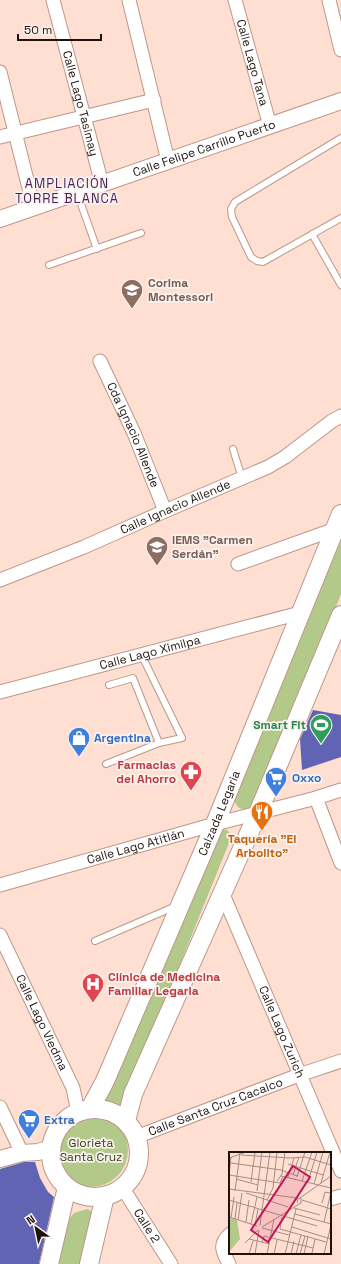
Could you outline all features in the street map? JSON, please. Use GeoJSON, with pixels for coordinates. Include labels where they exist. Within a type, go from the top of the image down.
{"type":"FeatureCollection","features":[{"type":"Feature","properties":{"kind":"main road","name":"Calzada Legaria"},"geometry":{"type":"LineString","coordinates":[[84,1110],[105,1081],[179,905],[215,824],[338,521]]}},
{"type":"Feature","properties":{"kind":"main road"},"geometry":{"type":"LineString","coordinates":[[126,1121],[133,1094],[258,813],[341,615]]}},
{"type":"Feature","properties":{"kind":"main road"},"geometry":{"type":"LineString","coordinates":[[84,1110],[110,1111],[126,1121],[132,1128],[139,1150],[137,1164],[132,1177],[122,1187],[105,1196],[84,1196],[66,1187],[56,1175],[47,1154],[55,1133],[59,1127],[71,1116],[84,1110]]}},
{"type":"Feature","properties":{"kind":"main road"},"geometry":{"type":"LineString","coordinates":[[49,1264],[66,1187]]}},
{"type":"Feature","properties":{"kind":"main road"},"geometry":{"type":"LineString","coordinates":[[89,1264],[105,1196]]}},
{"type":"Feature","properties":{"kind":"street","name":"Calle Lago Tasimay"},"geometry":{"type":"LineString","coordinates":[[53,0],[102,184]]}},
{"type":"Feature","properties":{"kind":"street"},"geometry":{"type":"LineString","coordinates":[[129,0],[168,160]]}},
{"type":"Feature","properties":{"kind":"street","name":"Calle Lago Tana"},"geometry":{"type":"LineString","coordinates":[[235,0],[270,126]]}},
{"type":"Feature","properties":{"kind":"street"},"geometry":{"type":"LineString","coordinates":[[328,0],[341,50]]}},
{"type":"Feature","properties":{"kind":"street"},"geometry":{"type":"LineString","coordinates":[[0,73],[34,208]]}},
{"type":"Feature","properties":{"kind":"street"},"geometry":{"type":"LineString","coordinates":[[0,137],[154,100]]}},
{"type":"Feature","properties":{"kind":"street","name":"Calle Felipe Carrillo Puerto"},"geometry":{"type":"LineString","coordinates":[[0,219],[341,101]]}},
{"type":"Feature","properties":{"kind":"street","name":"Cda Ignacio Allende"},"geometry":{"type":"LineString","coordinates":[[100,361],[134,433],[164,511]]}},
{"type":"Feature","properties":{"kind":"street","name":"Calle Ignacio Allende"},"geometry":{"type":"LineString","coordinates":[[0,580],[84,546],[268,467],[285,457],[332,421],[341,416]]}},
{"type":"Feature","properties":{"kind":"street"},"geometry":{"type":"LineString","coordinates":[[238,564],[338,521]]}},
{"type":"Feature","properties":{"kind":"street","name":"Calle Lago Ximilpa"},"geometry":{"type":"LineString","coordinates":[[0,692],[142,656],[300,613]]}},
{"type":"Feature","properties":{"kind":"street","name":"Calle Lago Atitlán"},"geometry":{"type":"LineString","coordinates":[[0,885],[341,790]]}},
{"type":"Feature","properties":{"kind":"street"},"geometry":{"type":"LineString","coordinates":[[316,798],[341,863]]}},
{"type":"Feature","properties":{"kind":"street","name":"Calle Lago Zurich"},"geometry":{"type":"LineString","coordinates":[[222,892],[341,1172]]}},
{"type":"Feature","properties":{"kind":"street","name":"Calle Lago Viedma"},"geometry":{"type":"LineString","coordinates":[[0,935],[72,1088],[84,1110]]}},
{"type":"Feature","properties":{"kind":"street","name":"Calle Santa Cruz Cacalco"},"geometry":{"type":"LineString","coordinates":[[136,1137],[299,1075],[341,1061]]}},
{"type":"Feature","properties":{"kind":"street"},"geometry":{"type":"LineString","coordinates":[[0,1107],[22,1154]]}},
{"type":"Feature","properties":{"kind":"street"},"geometry":{"type":"LineString","coordinates":[[0,1159],[22,1154],[47,1154]]}},
{"type":"Feature","properties":{"kind":"street","name":"Calle 2"},"geometry":{"type":"LineString","coordinates":[[122,1187],[171,1264]]}},
{"type":"Feature","properties":{"kind":"street"},"geometry":{"type":"LineString","coordinates":[[331,1199],[341,1196]]}},
{"type":"Feature","properties":{"kind":"street"},"geometry":{"type":"LineString","coordinates":[[228,1264],[222,1250],[224,1239],[229,1235]]}},
{"type":"Feature","properties":{"kind":"lane"},"geometry":{"type":"LineString","coordinates":[[341,138],[235,202],[231,209],[232,217],[251,257],[257,261],[263,262],[341,218]]}},
{"type":"Feature","properties":{"kind":"lane"},"geometry":{"type":"LineString","coordinates":[[77,193],[97,249]]}},
{"type":"Feature","properties":{"kind":"lane"},"geometry":{"type":"LineString","coordinates":[[49,265],[141,233]]}},
{"type":"Feature","properties":{"kind":"lane"},"geometry":{"type":"LineString","coordinates":[[312,234],[341,285]]}},
{"type":"Feature","properties":{"kind":"lane"},"geometry":{"type":"LineString","coordinates":[[233,449],[242,478]]}},
{"type":"Feature","properties":{"kind":"lane"},"geometry":{"type":"LineString","coordinates":[[106,764],[159,743],[182,738],[142,656]]}},
{"type":"Feature","properties":{"kind":"lane"},"geometry":{"type":"LineString","coordinates":[[110,685],[133,678],[159,743]]}},
{"type":"Feature","properties":{"kind":"lane"},"geometry":{"type":"LineString","coordinates":[[95,941],[179,905]]}},
{"type":"Feature","properties":{"kind":"green space"},"geometry":{"type":"Polygon","coordinates":[[[341,535],[341,594],[290,723],[252,806],[243,810],[238,807],[234,801],[341,535]]]}},
{"type":"Feature","properties":{"kind":"green space"},"geometry":{"type":"Polygon","coordinates":[[[223,829],[229,832],[231,838],[130,1088],[121,1114],[114,1109],[98,1104],[223,829]]]}},
{"type":"Feature","properties":{"kind":"green space","name":"Glorieta Santa Cruz"},"geometry":{"type":"Polygon","coordinates":[[[91,1113],[105,1116],[117,1124],[125,1136],[128,1150],[125,1164],[117,1176],[105,1184],[91,1187],[77,1184],[65,1176],[57,1164],[54,1150],[57,1136],[65,1124],[77,1116],[91,1113]]]}},
{"type":"Feature","properties":{"kind":"green space"},"geometry":{"type":"Polygon","coordinates":[[[87,1209],[93,1212],[89,1264],[58,1264],[70,1218],[74,1213],[87,1209]]]}},
{"type":"Feature","properties":{"kind":"building","name":"Smart Fit"},"geometry":{"type":"Polygon","coordinates":[[[313,710],[341,715],[341,757],[302,770],[300,739],[313,710]]]}},
{"type":"Feature","properties":{"kind":"building"},"geometry":{"type":"Polygon","coordinates":[[[24,1162],[35,1162],[40,1178],[48,1192],[54,1197],[39,1264],[0,1264],[0,1169],[24,1162]]]}},
{"type":"Feature","properties":{"kind":"place","name":"Corima Montessori"},"geometry":{"type":"Point","coordinates":[132,310]}},
{"type":"Feature","properties":{"kind":"place","name":"IEMS \"Carmen Serdán\""},"geometry":{"type":"Point","coordinates":[157,566]}},
{"type":"Feature","properties":{"kind":"place","name":"Smart Fit"},"geometry":{"type":"Point","coordinates":[321,744]}},
{"type":"Feature","properties":{"kind":"place","name":"Argentina"},"geometry":{"type":"Point","coordinates":[79,758]}},
{"type":"Feature","properties":{"kind":"place","name":"Farmacias del Ahorro"},"geometry":{"type":"Point","coordinates":[191,792]}},
{"type":"Feature","properties":{"kind":"place","name":"Oxxo"},"geometry":{"type":"Point","coordinates":[276,798]}},
{"type":"Feature","properties":{"kind":"place","name":"Taquería \"El Arbolito\""},"geometry":{"type":"Point","coordinates":[262,832]}},
{"type":"Feature","properties":{"kind":"place","name":"Clínica de Medicina Familiar Legaria"},"geometry":{"type":"Point","coordinates":[93,1004]}},
{"type":"Feature","properties":{"kind":"place","name":"Extra"},"geometry":{"type":"Point","coordinates":[29,1140]}},
{"type":"Feature","properties":{"kind":"district","name":"AMPLIACIÓN TORRE BLANCA"},"geometry":{"type":"Point","coordinates":[67,190]}}]}
